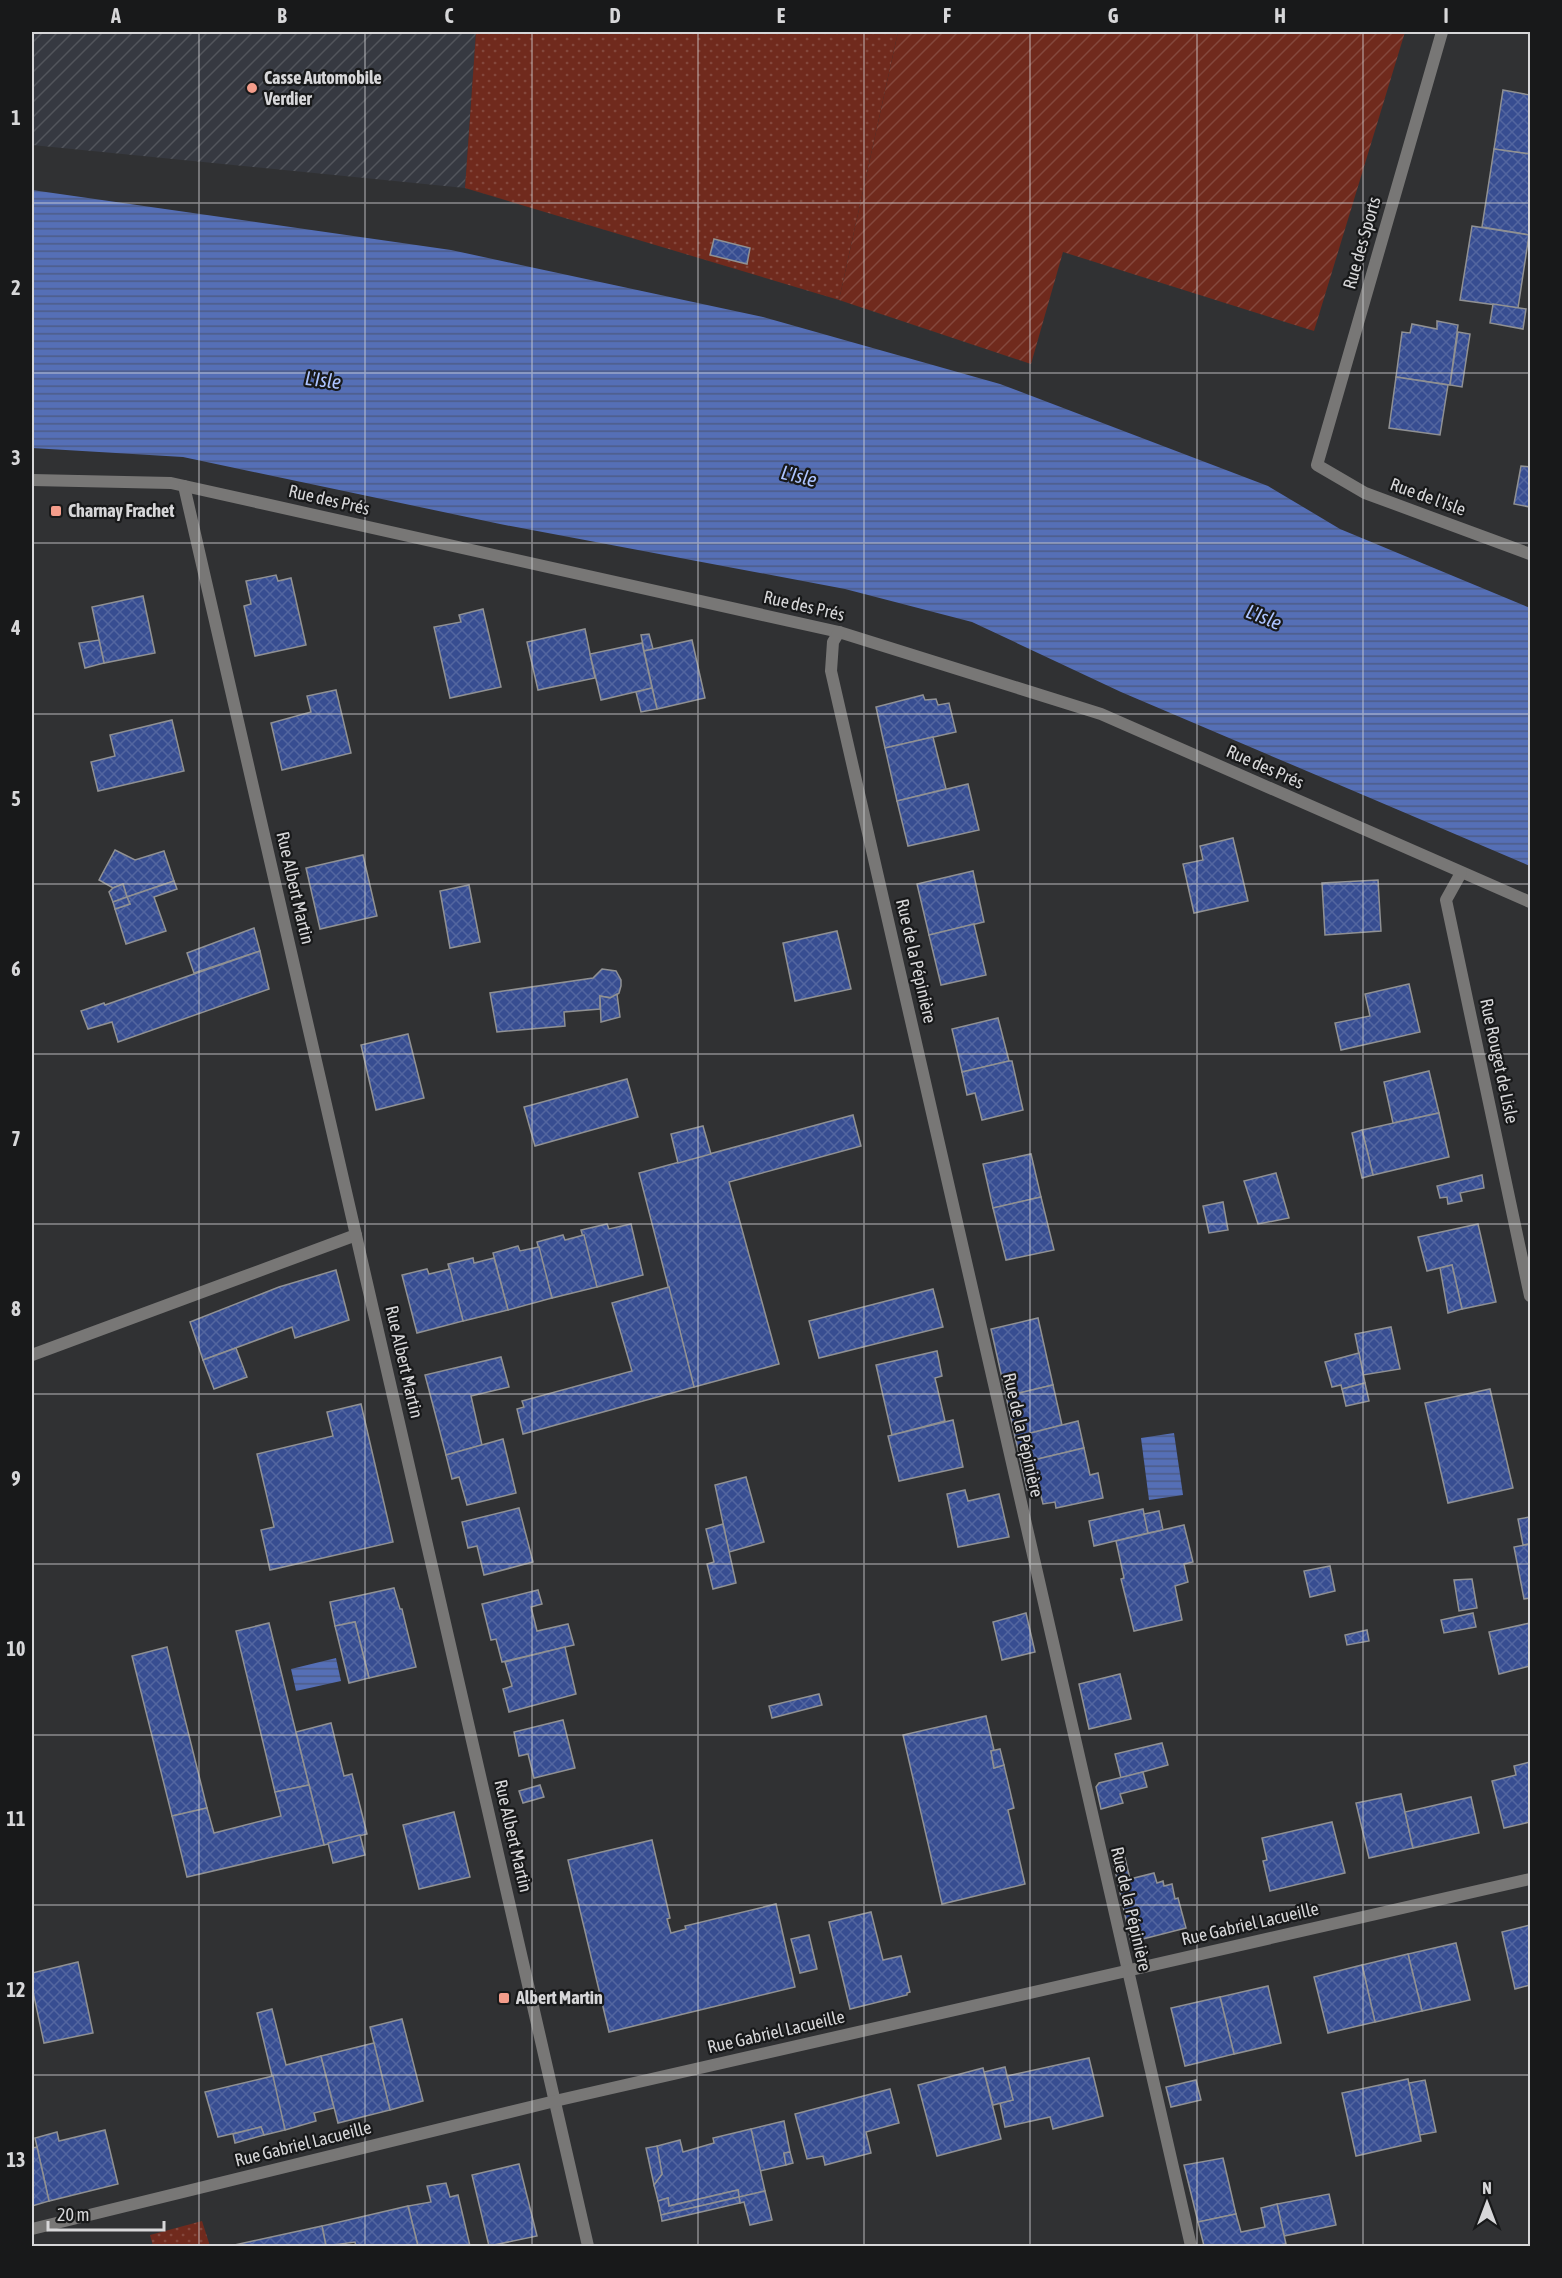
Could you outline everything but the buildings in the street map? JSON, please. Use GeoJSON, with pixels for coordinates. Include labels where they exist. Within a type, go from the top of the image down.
{"type":"FeatureCollection","features":[{"type":"Feature","properties":{"kind":"street","name":"Rue des Sports"},"geometry":{"type":"LineString","coordinates":[[1317,465],[1442,32]]}},
{"type":"Feature","properties":{"kind":"street","name":"Rue de l'Isle"},"geometry":{"type":"LineString","coordinates":[[1317,465],[1365,493],[1530,554]]}},
{"type":"Feature","properties":{"kind":"street","name":"Rue des Prés"},"geometry":{"type":"LineString","coordinates":[[32,480],[171,483],[839,632],[1101,714],[1530,902]]}},
{"type":"Feature","properties":{"kind":"street","name":"Rue Albert Martin"},"geometry":{"type":"LineString","coordinates":[[184,486],[588,2247]]}},
{"type":"Feature","properties":{"kind":"street","name":"Rue de la Pépinière"},"geometry":{"type":"LineString","coordinates":[[839,632],[833,642],[831,670],[1191,2247]]}},
{"type":"Feature","properties":{"kind":"street","name":"Rue Rouget de Lisle"},"geometry":{"type":"LineString","coordinates":[[1461,873],[1446,900],[1530,1296]]}},
{"type":"Feature","properties":{"kind":"street"},"geometry":{"type":"LineString","coordinates":[[32,1355],[356,1235]]}},
{"type":"Feature","properties":{"kind":"street","name":"Rue Gabriel Lacueille"},"geometry":{"type":"LineString","coordinates":[[32,2229],[555,2102],[1530,1879]]}},
{"type":"Feature","properties":{"kind":"shaded area","name":"Casse Automobile Verdier"},"geometry":{"type":"Polygon","coordinates":[[[32,32],[476,32],[465,188],[32,145],[32,32]]]}},
{"type":"Feature","properties":{"kind":"shaded area"},"geometry":{"type":"Polygon","coordinates":[[[476,32],[898,32],[839,300],[465,188],[476,32]]]}},
{"type":"Feature","properties":{"kind":"shaded area"},"geometry":{"type":"Polygon","coordinates":[[[898,32],[1405,32],[1314,331],[1063,252],[1031,364],[839,300],[898,32]]]}},
{"type":"Feature","properties":{"kind":"shaded area"},"geometry":{"type":"Polygon","coordinates":[[[202,2221],[210,2246],[153,2246],[150,2235],[202,2221]]]}},
{"type":"Feature","properties":{"kind":"water","name":"L'Isle"},"geometry":{"type":"Polygon","coordinates":[[[32,190],[451,250],[763,317],[1000,384],[1268,486],[1340,529],[1530,608],[1530,866],[1121,692],[972,622],[845,589],[500,524],[183,457],[32,448],[32,190]]]}},
{"type":"Feature","properties":{"kind":"water"},"geometry":{"type":"Polygon","coordinates":[[[1174,1433],[1183,1495],[1149,1500],[1141,1438],[1174,1433]]]}},
{"type":"Feature","properties":{"kind":"water"},"geometry":{"type":"Polygon","coordinates":[[[336,1658],[341,1681],[296,1691],[291,1669],[336,1658]]]}},
{"type":"Feature","properties":{"kind":"place","name":"Casse Automobile Verdier"},"geometry":{"type":"Point","coordinates":[252,88]}},
{"type":"Feature","properties":{"kind":"place","name":"Charnay Frachet"},"geometry":{"type":"Point","coordinates":[56,511]}},
{"type":"Feature","properties":{"kind":"place","name":"Albert Martin"},"geometry":{"type":"Point","coordinates":[504,1998]}}]}
